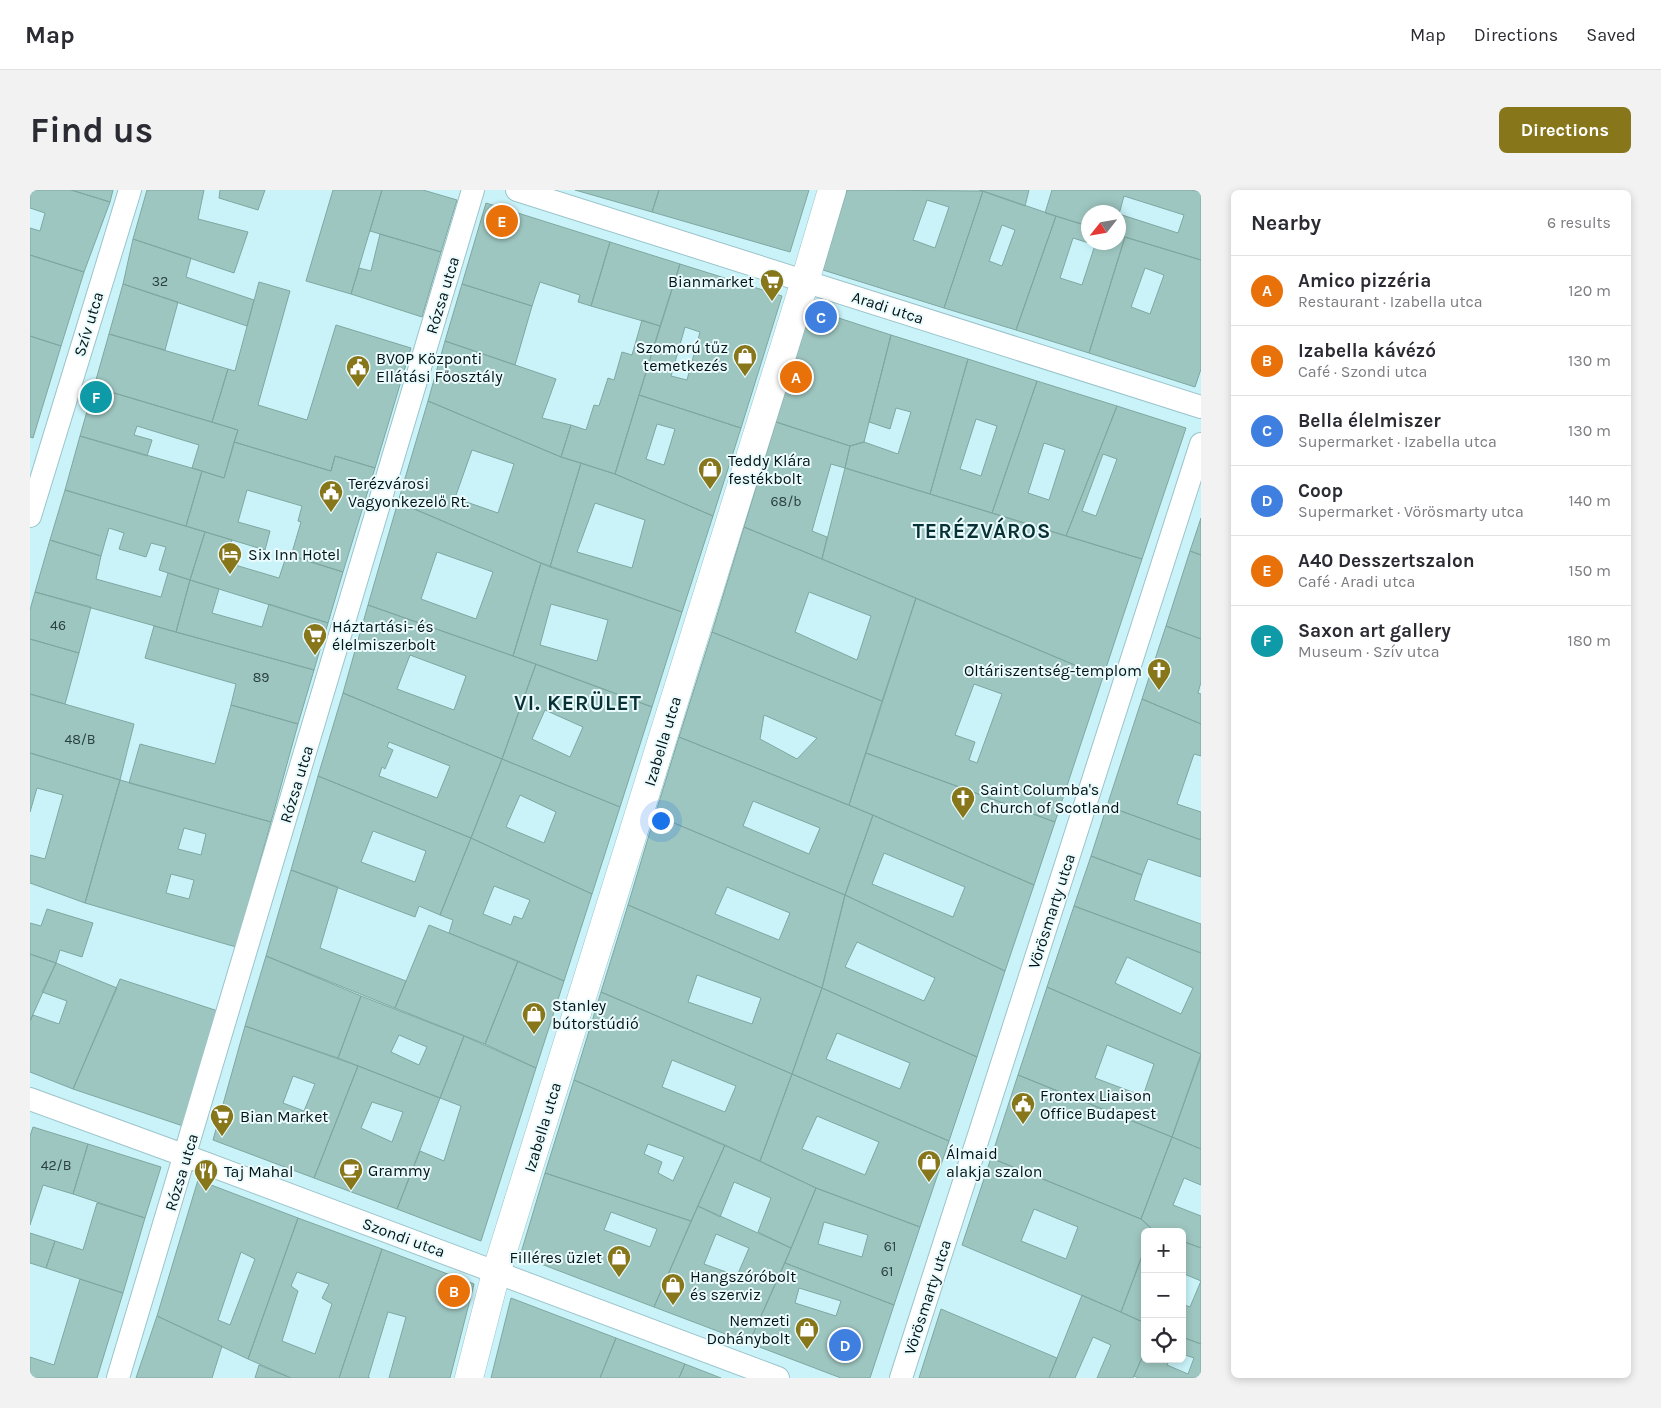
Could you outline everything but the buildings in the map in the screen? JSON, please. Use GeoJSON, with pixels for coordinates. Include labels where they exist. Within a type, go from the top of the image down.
{"type":"FeatureCollection","features":[{"type":"Feature","properties":{"kind":"street","name":"Szív utca"},"geometry":{"type":"LineString","coordinates":[[30,516],[38,457],[130,190]]}},
{"type":"Feature","properties":{"kind":"street","name":"Rózsa utca"},"geometry":{"type":"LineString","coordinates":[[118,1378],[186,1156],[473,190]]}},
{"type":"Feature","properties":{"kind":"street","name":"Aradi utca"},"geometry":{"type":"LineString","coordinates":[[517,190],[1201,407]]}},
{"type":"Feature","properties":{"kind":"street","name":"Izabella utca"},"geometry":{"type":"LineString","coordinates":[[469,1378],[496,1273],[832,190]]}},
{"type":"Feature","properties":{"kind":"street","name":"Vörösmarty utca"},"geometry":{"type":"LineString","coordinates":[[901,1378],[1201,444]]}},
{"type":"Feature","properties":{"kind":"street","name":"Szondi utca"},"geometry":{"type":"LineString","coordinates":[[30,1099],[778,1378]]}},
{"type":"Feature","properties":{"kind":"place","name":"A40 Desszertszalon"},"geometry":{"type":"Point","coordinates":[502,221]}},
{"type":"Feature","properties":{"kind":"place","name":"Bianmarket"},"geometry":{"type":"Point","coordinates":[772,302]}},
{"type":"Feature","properties":{"kind":"place","name":"Bella élelmiszer"},"geometry":{"type":"Point","coordinates":[821,317]}},
{"type":"Feature","properties":{"kind":"place","name":"Szomorú tűz temetkezés"},"geometry":{"type":"Point","coordinates":[745,377]}},
{"type":"Feature","properties":{"kind":"place","name":"Amico pizzéria"},"geometry":{"type":"Point","coordinates":[796,377]}},
{"type":"Feature","properties":{"kind":"place","name":"BVOP Központi Ellátási Főosztály"},"geometry":{"type":"Point","coordinates":[358,388]}},
{"type":"Feature","properties":{"kind":"place","name":"Saxon art gallery"},"geometry":{"type":"Point","coordinates":[96,397]}},
{"type":"Feature","properties":{"kind":"place","name":"Teddy Klára festékbolt"},"geometry":{"type":"Point","coordinates":[710,490]}},
{"type":"Feature","properties":{"kind":"place","name":"Terézvárosi Vagyonkezelő Rt."},"geometry":{"type":"Point","coordinates":[331,513]}},
{"type":"Feature","properties":{"kind":"place","name":"Six Inn Hotel"},"geometry":{"type":"Point","coordinates":[230,575]}},
{"type":"Feature","properties":{"kind":"place","name":"Háztartási- és élelmiszerbolt"},"geometry":{"type":"Point","coordinates":[315,656]}},
{"type":"Feature","properties":{"kind":"place","name":"Oltáriszentség-templom"},"geometry":{"type":"Point","coordinates":[1159,691]}},
{"type":"Feature","properties":{"kind":"place","name":"Saint Columba's Church of Scotland"},"geometry":{"type":"Point","coordinates":[963,819]}},
{"type":"Feature","properties":{"kind":"place","name":"Stanley bútorstúdió"},"geometry":{"type":"Point","coordinates":[534,1035]}},
{"type":"Feature","properties":{"kind":"place","name":"Frontex Liaison Office Budapest"},"geometry":{"type":"Point","coordinates":[1023,1125]}},
{"type":"Feature","properties":{"kind":"place","name":"Bian Market"},"geometry":{"type":"Point","coordinates":[222,1137]}},
{"type":"Feature","properties":{"kind":"place","name":"Álmaid alakja szalon"},"geometry":{"type":"Point","coordinates":[929,1183]}},
{"type":"Feature","properties":{"kind":"place","name":"Grammy"},"geometry":{"type":"Point","coordinates":[351,1191]}},
{"type":"Feature","properties":{"kind":"place","name":"Taj Mahal"},"geometry":{"type":"Point","coordinates":[206,1192]}},
{"type":"Feature","properties":{"kind":"place","name":"Filléres üzlet"},"geometry":{"type":"Point","coordinates":[619,1278]}},
{"type":"Feature","properties":{"kind":"place","name":"Izabella kávézó"},"geometry":{"type":"Point","coordinates":[454,1291]}},
{"type":"Feature","properties":{"kind":"place","name":"Hangszóróbolt és szerviz"},"geometry":{"type":"Point","coordinates":[673,1306]}},
{"type":"Feature","properties":{"kind":"place","name":"Coop"},"geometry":{"type":"Point","coordinates":[845,1345]}},
{"type":"Feature","properties":{"kind":"place","name":"Nemzeti Dohánybolt"},"geometry":{"type":"Point","coordinates":[807,1350]}},
{"type":"Feature","properties":{"kind":"district","name":"TERÉZVÁROS"},"geometry":{"type":"Point","coordinates":[982,531]}},
{"type":"Feature","properties":{"kind":"district","name":"VI. KERÜLET"},"geometry":{"type":"Point","coordinates":[578,703]}}]}
